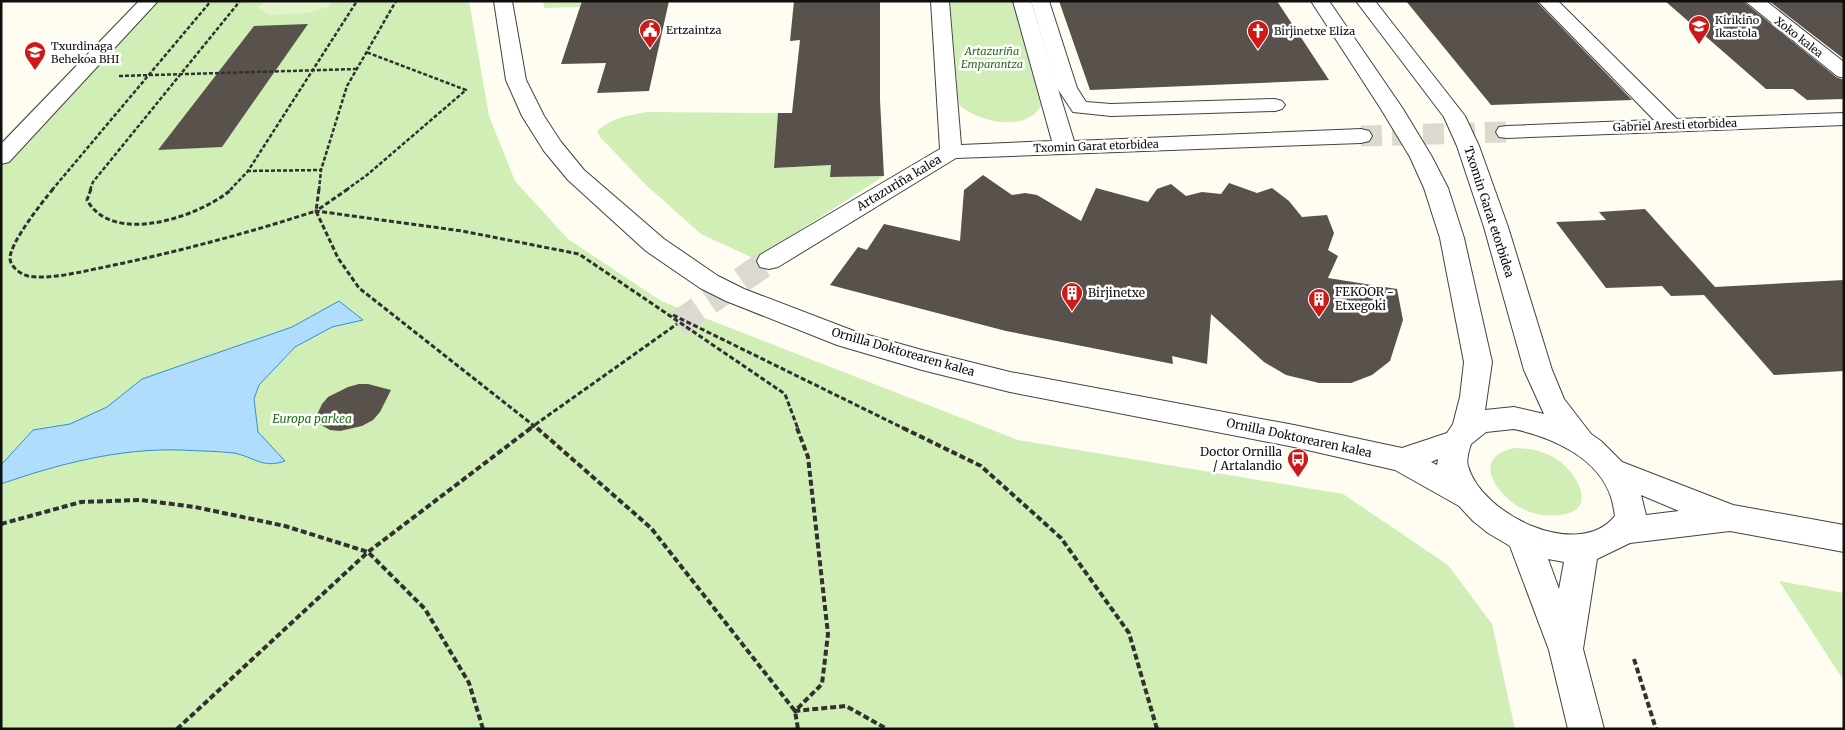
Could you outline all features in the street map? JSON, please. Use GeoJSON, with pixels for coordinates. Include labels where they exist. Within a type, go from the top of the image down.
{"type":"FeatureCollection","features":[{"type":"Feature","properties":{"kind":"street"},"geometry":{"type":"LineString","coordinates":[[1,157],[149,1]]}},
{"type":"Feature","properties":{"kind":"street","name":"Ornilla Doktorearen kalea"},"geometry":{"type":"LineString","coordinates":[[503,1],[516,80],[533,116],[552,146],[576,176],[655,245],[709,282],[735,295],[846,338],[922,360],[1010,382],[1294,436],[1402,460],[1471,498]]}},
{"type":"Feature","properties":{"kind":"street","name":"Artazuriña kalea"},"geometry":{"type":"LineString","coordinates":[[769,260],[950,152],[940,1]]}},
{"type":"Feature","properties":{"kind":"street"},"geometry":{"type":"LineString","coordinates":[[1022,1],[1066,147]]}},
{"type":"Feature","properties":{"kind":"street"},"geometry":{"type":"LineString","coordinates":[[1040,1],[1067,88],[1080,108],[1111,110],[1275,105]]}},
{"type":"Feature","properties":{"kind":"street"},"geometry":{"type":"LineString","coordinates":[[1320,1],[1392,109],[1420,157],[1436,188],[1452,238],[1478,362],[1474,397],[1462,436],[1452,465],[1471,498],[1485,513],[1503,526],[1523,537],[1546,545],[1583,548],[1600,545],[1613,538],[1631,518],[1630,504],[1624,489],[1614,471],[1598,454],[1579,440],[1557,429],[1536,422],[1514,418],[1495,419],[1477,424],[1462,436],[1402,460]]}},
{"type":"Feature","properties":{"kind":"street","name":"Txomin Garat etorbidea"},"geometry":{"type":"LineString","coordinates":[[1365,1],[1454,116],[1468,146],[1496,227],[1538,370],[1552,404],[1579,440]]}},
{"type":"Feature","properties":{"kind":"street"},"geometry":{"type":"LineString","coordinates":[[1547,1],[1672,126]]}},
{"type":"Feature","properties":{"kind":"street","name":"Xoko kalea"},"geometry":{"type":"LineString","coordinates":[[1754,1],[1844,72]]}},
{"type":"Feature","properties":{"kind":"street","name":"Gabriel Aresti etorbidea"},"geometry":{"type":"LineString","coordinates":[[1507,132],[1844,118]]}},
{"type":"Feature","properties":{"kind":"street","name":"Txomin Garat etorbidea"},"geometry":{"type":"LineString","coordinates":[[950,152],[1361,136]]}},
{"type":"Feature","properties":{"kind":"street"},"geometry":{"type":"LineString","coordinates":[[1614,471],[1730,518],[1844,539]]}},
{"type":"Feature","properties":{"kind":"street"},"geometry":{"type":"LineString","coordinates":[[1620,531],[1730,518]]}},
{"type":"Feature","properties":{"kind":"street"},"geometry":{"type":"LineString","coordinates":[[1523,537],[1566,650],[1586,729]]}},
{"type":"Feature","properties":{"kind":"street"},"geometry":{"type":"LineString","coordinates":[[1566,650],[1583,548]]}},
{"type":"Feature","properties":{"kind":"path"},"geometry":{"type":"LineString","coordinates":[[211,1],[41,203],[11,249],[10,260],[16,270],[28,276],[49,276],[80,272],[160,256],[207,244],[316,211],[367,175],[466,90],[366,52]]}},
{"type":"Feature","properties":{"kind":"path"},"geometry":{"type":"LineString","coordinates":[[240,1],[93,182],[87,200],[92,212],[107,220],[126,224],[136,224],[177,216],[192,212],[217,199],[238,183],[357,1]]}},
{"type":"Feature","properties":{"kind":"path"},"geometry":{"type":"LineString","coordinates":[[396,1],[347,86],[321,170],[316,211],[338,258],[359,288],[534,425],[652,528],[795,711],[798,729]]}},
{"type":"Feature","properties":{"kind":"path"},"geometry":{"type":"LineString","coordinates":[[150,75],[357,69]]}},
{"type":"Feature","properties":{"kind":"path"},"geometry":{"type":"LineString","coordinates":[[246,171],[321,170]]}},
{"type":"Feature","properties":{"kind":"path"},"geometry":{"type":"LineString","coordinates":[[316,211],[462,231],[579,254],[785,394],[808,457],[828,634],[822,684],[795,711]]}},
{"type":"Feature","properties":{"kind":"path"},"geometry":{"type":"LineString","coordinates":[[663,310],[981,466],[1061,538],[1129,633],[1157,729]]}},
{"type":"Feature","properties":{"kind":"path"},"geometry":{"type":"LineString","coordinates":[[176,729],[368,552],[534,425],[677,324]]}},
{"type":"Feature","properties":{"kind":"path"},"geometry":{"type":"LineString","coordinates":[[1,524],[81,502],[141,500],[195,507],[285,526],[368,552],[425,609],[469,684],[483,729]]}},
{"type":"Feature","properties":{"kind":"path"},"geometry":{"type":"LineString","coordinates":[[1634,659],[1656,729]]}},
{"type":"Feature","properties":{"kind":"path"},"geometry":{"type":"LineString","coordinates":[[795,711],[846,706],[887,729]]}},
{"type":"Feature","properties":{"kind":"green space","name":"Europa parkea"},"geometry":{"type":"Polygon","coordinates":[[[138,1],[469,1],[489,116],[515,181],[568,239],[661,301],[1018,440],[1343,494],[1448,565],[1492,624],[1515,729],[1,729],[1,141],[138,1]]]}},
{"type":"Feature","properties":{"kind":"green space"},"geometry":{"type":"Polygon","coordinates":[[[264,1],[332,1],[328,7],[307,13],[269,15],[258,8],[264,1]]]}},
{"type":"Feature","properties":{"kind":"green space"},"geometry":{"type":"Polygon","coordinates":[[[543,1],[581,1],[580,7],[544,8],[543,1]]]}},
{"type":"Feature","properties":{"kind":"green space","name":"Artazuriña Emparantza"},"geometry":{"type":"Polygon","coordinates":[[[950,1],[1013,1],[1041,106],[1034,114],[1024,120],[1002,122],[978,116],[959,105],[950,1]]]}},
{"type":"Feature","properties":{"kind":"green space"},"geometry":{"type":"Polygon","coordinates":[[[647,112],[778,113],[774,168],[831,165],[830,177],[884,176],[755,259],[701,234],[646,185],[600,137],[597,131],[614,120],[647,112]]]}},
{"type":"Feature","properties":{"kind":"green space"},"geometry":{"type":"Polygon","coordinates":[[[1514,448],[1542,452],[1565,466],[1572,474],[1581,491],[1582,499],[1579,507],[1572,512],[1555,516],[1534,513],[1510,501],[1495,484],[1491,475],[1491,467],[1494,459],[1501,453],[1514,448]]]}},
{"type":"Feature","properties":{"kind":"green space"},"geometry":{"type":"Polygon","coordinates":[[[1779,581],[1844,593],[1844,681],[1779,581]]]}},
{"type":"Feature","properties":{"kind":"water"},"geometry":{"type":"Polygon","coordinates":[[[339,301],[363,320],[332,327],[295,347],[259,385],[254,399],[258,432],[285,461],[271,464],[259,462],[234,453],[157,450],[89,459],[1,484],[1,465],[33,430],[70,424],[107,407],[142,379],[292,327],[339,301]]]}},
{"type":"Feature","properties":{"kind":"building"},"geometry":{"type":"Polygon","coordinates":[[[582,1],[669,1],[649,91],[597,93],[606,63],[561,64],[582,1]]]}},
{"type":"Feature","properties":{"kind":"building"},"geometry":{"type":"Polygon","coordinates":[[[794,1],[880,1],[880,100],[884,176],[830,177],[831,165],[774,168],[778,113],[792,113],[800,40],[790,41],[794,1]]]}},
{"type":"Feature","properties":{"kind":"building"},"geometry":{"type":"Polygon","coordinates":[[[1059,1],[1277,1],[1329,80],[1090,90],[1059,1]]]}},
{"type":"Feature","properties":{"kind":"building"},"geometry":{"type":"Polygon","coordinates":[[[1406,1],[1536,1],[1632,100],[1491,105],[1406,1]]]}},
{"type":"Feature","properties":{"kind":"building"},"geometry":{"type":"Polygon","coordinates":[[[1665,1],[1743,1],[1836,77],[1844,80],[1844,99],[1807,100],[1793,89],[1766,89],[1665,1]]]}},
{"type":"Feature","properties":{"kind":"building"},"geometry":{"type":"Polygon","coordinates":[[[1769,1],[1844,1],[1844,59],[1769,1]]]}},
{"type":"Feature","properties":{"kind":"building"},"geometry":{"type":"Polygon","coordinates":[[[308,24],[222,147],[158,150],[254,26],[308,24]]]}},
{"type":"Feature","properties":{"kind":"building"},"geometry":{"type":"Polygon","coordinates":[[[983,175],[1012,195],[1025,193],[1037,195],[1081,221],[1096,188],[1148,202],[1157,189],[1171,184],[1186,196],[1202,192],[1221,194],[1229,183],[1257,193],[1272,188],[1289,201],[1302,217],[1327,215],[1334,233],[1328,250],[1338,256],[1328,278],[1397,289],[1403,320],[1390,361],[1372,375],[1351,383],[1319,383],[1286,375],[1264,362],[1211,314],[1207,364],[1172,356],[1173,364],[1006,331],[830,285],[858,247],[867,250],[884,224],[960,241],[964,190],[983,175]]]}},
{"type":"Feature","properties":{"kind":"building"},"geometry":{"type":"Polygon","coordinates":[[[1645,209],[1715,287],[1844,280],[1844,371],[1774,375],[1704,295],[1671,296],[1662,286],[1606,288],[1556,222],[1606,220],[1599,212],[1645,209]]]}},
{"type":"Feature","properties":{"kind":"building"},"geometry":{"type":"Polygon","coordinates":[[[359,384],[368,384],[391,390],[380,412],[373,420],[362,426],[340,431],[330,430],[314,421],[322,404],[328,397],[359,384]]]}},
{"type":"Feature","properties":{"kind":"tunnel"},"geometry":{"type":"LineString","coordinates":[[1361,136],[1507,132]]}},
{"type":"Feature","properties":{"kind":"tunnel"},"geometry":{"type":"LineString","coordinates":[[677,324],[769,261]]}},
{"type":"Feature","properties":{"kind":"place","name":"Kirikiño Ikastola"},"geometry":{"type":"Point","coordinates":[1699,45]}},
{"type":"Feature","properties":{"kind":"place","name":"Ertzaintza"},"geometry":{"type":"Point","coordinates":[650,49]}},
{"type":"Feature","properties":{"kind":"place","name":"Birjinetxe Eliza"},"geometry":{"type":"Point","coordinates":[1258,50]}},
{"type":"Feature","properties":{"kind":"place","name":"Txurdinaga Behekoa BHI"},"geometry":{"type":"Point","coordinates":[35,71]}},
{"type":"Feature","properties":{"kind":"place","name":"Birjinetxe"},"geometry":{"type":"Point","coordinates":[1072,312]}},
{"type":"Feature","properties":{"kind":"place","name":"FEKOOR - Etxegoki"},"geometry":{"type":"Point","coordinates":[1319,318]}},
{"type":"Feature","properties":{"kind":"place","name":"Doctor Ornilla / Artalandio"},"geometry":{"type":"Point","coordinates":[1298,478]}}]}
